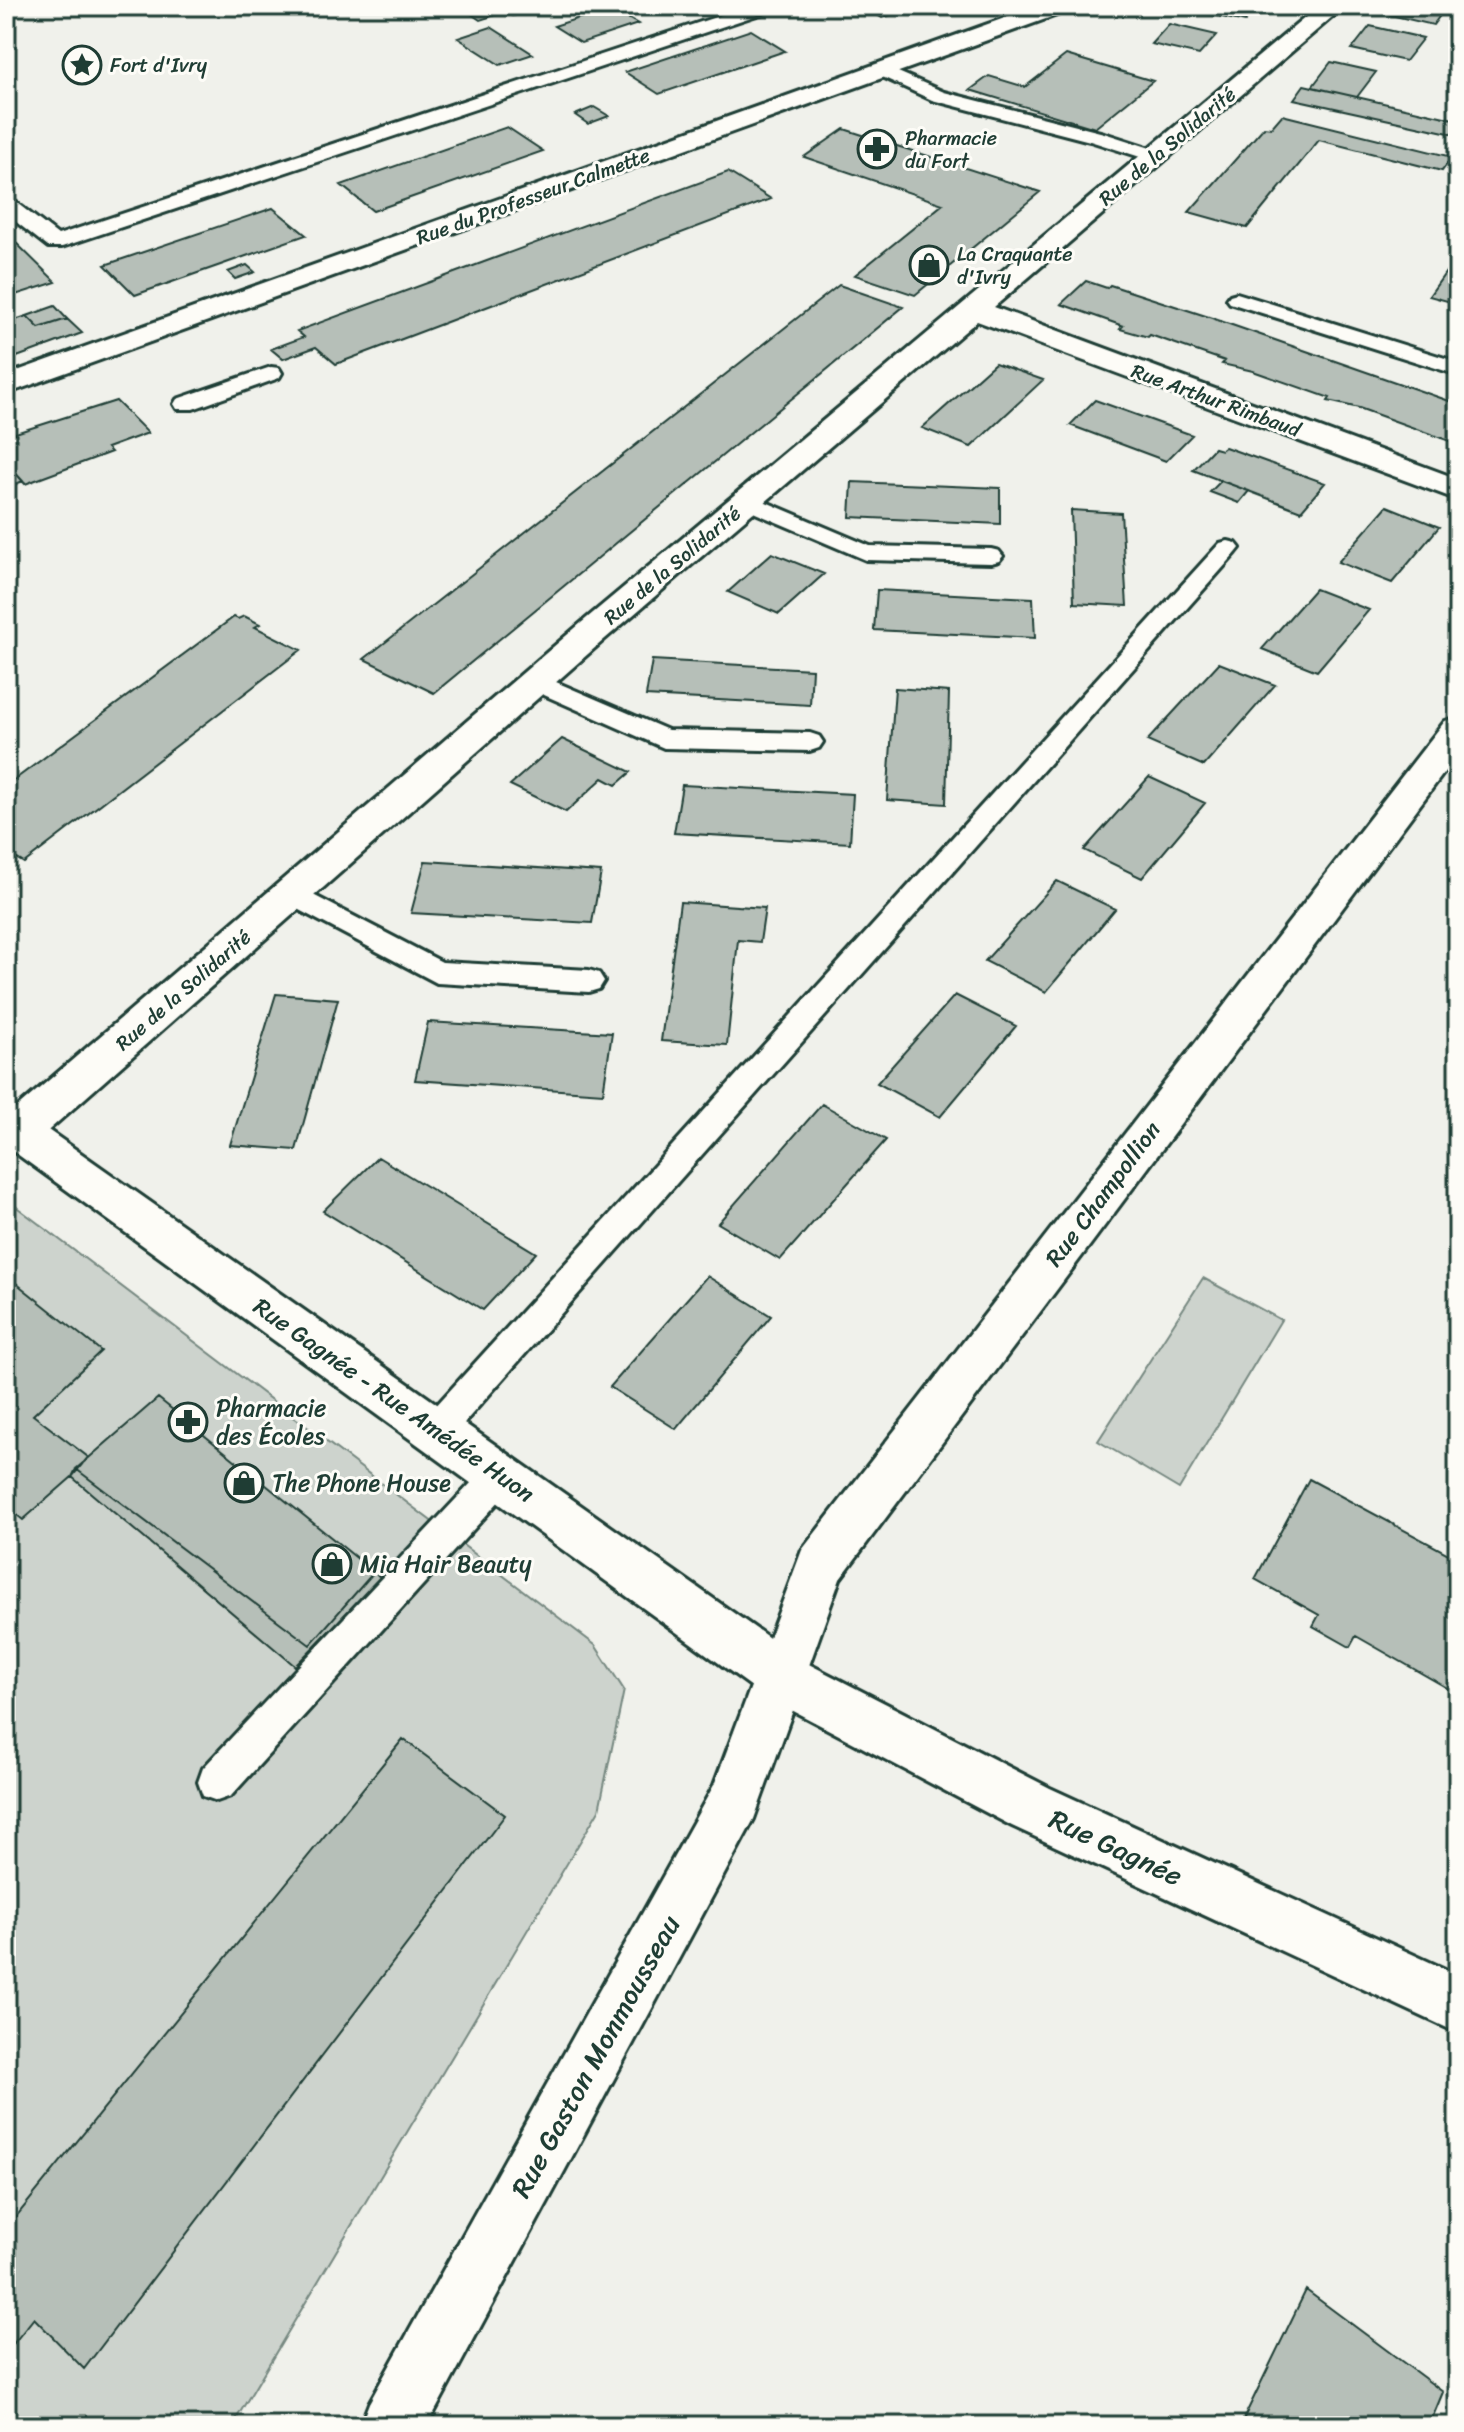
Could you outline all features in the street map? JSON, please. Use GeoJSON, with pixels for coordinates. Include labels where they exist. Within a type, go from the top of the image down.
{"type":"FeatureCollection","features":[{"type":"Feature","properties":{"kind":"street","name":"Rue du Professeur Calmette"},"geometry":{"type":"LineString","coordinates":[[6,385],[1060,6]]}},
{"type":"Feature","properties":{"kind":"street","name":"Rue de la Solidarité"},"geometry":{"type":"LineString","coordinates":[[12,1128],[292,894],[535,681],[1333,6]]}},
{"type":"Feature","properties":{"kind":"street","name":"Rue Arthur Rimbaud"},"geometry":{"type":"LineString","coordinates":[[974,310],[1458,490]]}},
{"type":"Feature","properties":{"kind":"street","name":"Rue Champollion"},"geometry":{"type":"LineString","coordinates":[[781,1677],[820,1566],[1458,729]]}},
{"type":"Feature","properties":{"kind":"street","name":"Rue Gagnée - Rue Amédée Huon"},"geometry":{"type":"LineString","coordinates":[[12,1128],[781,1677]]}},
{"type":"Feature","properties":{"kind":"street","name":"Rue Gagnée"},"geometry":{"type":"LineString","coordinates":[[781,1677],[905,1746],[1051,1817],[1458,2004]]}},
{"type":"Feature","properties":{"kind":"street","name":"Rue Gaston Monmousseau"},"geometry":{"type":"LineString","coordinates":[[392,2426],[735,1800],[781,1677]]}},
{"type":"Feature","properties":{"kind":"lane"},"geometry":{"type":"LineString","coordinates":[[6,204],[55,243],[766,6]]}},
{"type":"Feature","properties":{"kind":"lane"},"geometry":{"type":"LineString","coordinates":[[882,70],[938,96],[1097,137],[1156,156]]}},
{"type":"Feature","properties":{"kind":"lane"},"geometry":{"type":"LineString","coordinates":[[1237,299],[1458,369]]}},
{"type":"Feature","properties":{"kind":"lane"},"geometry":{"type":"LineString","coordinates":[[185,404],[271,373]]}},
{"type":"Feature","properties":{"kind":"lane"},"geometry":{"type":"LineString","coordinates":[[747,501],[866,553],[991,556]]}},
{"type":"Feature","properties":{"kind":"lane"},"geometry":{"type":"LineString","coordinates":[[436,1430],[1228,548]]}},
{"type":"Feature","properties":{"kind":"lane"},"geometry":{"type":"LineString","coordinates":[[535,681],[664,739],[810,742]]}},
{"type":"Feature","properties":{"kind":"lane"},"geometry":{"type":"LineString","coordinates":[[292,894],[437,972],[589,981]]}},
{"type":"Feature","properties":{"kind":"lane"},"geometry":{"type":"LineString","coordinates":[[217,1782],[500,1476]]}},
{"type":"Feature","properties":{"kind":"shaded area"},"geometry":{"type":"Polygon","coordinates":[[[6,1199],[595,1645],[624,1690],[599,1810],[232,2426],[6,2426],[6,1199]]]}},
{"type":"Feature","properties":{"kind":"shaded area"},"geometry":{"type":"Polygon","coordinates":[[[1203,1278],[1281,1320],[1179,1489],[1098,1441],[1203,1278]]]}},
{"type":"Feature","properties":{"kind":"building"},"geometry":{"type":"Polygon","coordinates":[[[487,6],[499,14],[480,20],[461,7],[487,6]]]}},
{"type":"Feature","properties":{"kind":"building"},"geometry":{"type":"Polygon","coordinates":[[[497,6],[545,6],[513,16],[497,6]]]}},
{"type":"Feature","properties":{"kind":"building"},"geometry":{"type":"Polygon","coordinates":[[[862,6],[916,6],[882,18],[862,6]]]}},
{"type":"Feature","properties":{"kind":"building"},"geometry":{"type":"Polygon","coordinates":[[[1204,6],[1258,6],[1245,22],[1199,12],[1204,6]]]}},
{"type":"Feature","properties":{"kind":"building"},"geometry":{"type":"Polygon","coordinates":[[[1398,6],[1447,6],[1433,25],[1390,15],[1398,6]]]}},
{"type":"Feature","properties":{"kind":"building"},"geometry":{"type":"Polygon","coordinates":[[[610,8],[638,24],[581,43],[554,26],[610,8]]]}},
{"type":"Feature","properties":{"kind":"building"},"geometry":{"type":"Polygon","coordinates":[[[1169,24],[1217,35],[1199,55],[1151,44],[1169,24]]]}},
{"type":"Feature","properties":{"kind":"building"},"geometry":{"type":"Polygon","coordinates":[[[1370,26],[1423,38],[1405,61],[1352,49],[1370,26]]]}},
{"type":"Feature","properties":{"kind":"building"},"geometry":{"type":"Polygon","coordinates":[[[491,27],[533,54],[500,65],[458,38],[491,27]]]}},
{"type":"Feature","properties":{"kind":"building"},"geometry":{"type":"Polygon","coordinates":[[[751,30],[785,51],[659,94],[625,72],[751,30]]]}},
{"type":"Feature","properties":{"kind":"building"},"geometry":{"type":"Polygon","coordinates":[[[1066,55],[1153,81],[1095,128],[970,90],[989,76],[1025,87],[1066,55]]]}},
{"type":"Feature","properties":{"kind":"building"},"geometry":{"type":"Polygon","coordinates":[[[1331,62],[1376,72],[1357,97],[1312,87],[1331,62]]]}},
{"type":"Feature","properties":{"kind":"building"},"geometry":{"type":"Polygon","coordinates":[[[1304,85],[1458,120],[1458,135],[1294,99],[1304,85]]]}},
{"type":"Feature","properties":{"kind":"building"},"geometry":{"type":"Polygon","coordinates":[[[594,107],[609,116],[588,124],[575,115],[594,107]]]}},
{"type":"Feature","properties":{"kind":"building"},"geometry":{"type":"Polygon","coordinates":[[[1282,115],[1452,157],[1442,171],[1319,140],[1247,228],[1189,212],[1264,127],[1271,128],[1282,115]]]}},
{"type":"Feature","properties":{"kind":"building"},"geometry":{"type":"Polygon","coordinates":[[[507,127],[543,151],[373,211],[341,185],[507,127]]]}},
{"type":"Feature","properties":{"kind":"building"},"geometry":{"type":"Polygon","coordinates":[[[844,129],[1040,192],[915,295],[855,275],[943,204],[804,157],[844,129]]]}},
{"type":"Feature","properties":{"kind":"building"},"geometry":{"type":"Polygon","coordinates":[[[728,172],[771,199],[336,364],[316,347],[283,359],[271,349],[304,337],[297,331],[728,172]]]}},
{"type":"Feature","properties":{"kind":"building"},"geometry":{"type":"Polygon","coordinates":[[[273,208],[306,235],[135,295],[105,265],[273,208]]]}},
{"type":"Feature","properties":{"kind":"building"},"geometry":{"type":"Polygon","coordinates":[[[6,233],[56,282],[6,298],[6,233]]]}},
{"type":"Feature","properties":{"kind":"building"},"geometry":{"type":"Polygon","coordinates":[[[1458,255],[1458,304],[1429,296],[1458,255]]]}},
{"type":"Feature","properties":{"kind":"building"},"geometry":{"type":"Polygon","coordinates":[[[247,265],[255,272],[235,279],[228,272],[247,265]]]}},
{"type":"Feature","properties":{"kind":"building"},"geometry":{"type":"Polygon","coordinates":[[[1086,281],[1107,288],[1110,285],[1209,317],[1458,404],[1458,444],[1359,408],[1328,401],[1330,398],[1253,371],[1222,364],[1225,361],[1150,335],[1120,329],[1123,326],[1061,304],[1086,281]]]}},
{"type":"Feature","properties":{"kind":"building"},"geometry":{"type":"Polygon","coordinates":[[[839,285],[903,307],[434,693],[364,659],[839,285]]]}},
{"type":"Feature","properties":{"kind":"building"},"geometry":{"type":"Polygon","coordinates":[[[55,306],[67,319],[39,328],[27,316],[55,306]]]}},
{"type":"Feature","properties":{"kind":"building"},"geometry":{"type":"Polygon","coordinates":[[[27,316],[39,328],[67,319],[82,333],[6,361],[6,323],[27,316]]]}},
{"type":"Feature","properties":{"kind":"building"},"geometry":{"type":"Polygon","coordinates":[[[995,363],[1043,380],[971,447],[922,428],[995,363]]]}},
{"type":"Feature","properties":{"kind":"building"},"geometry":{"type":"Polygon","coordinates":[[[1095,400],[1192,435],[1166,461],[1070,425],[1095,400]]]}},
{"type":"Feature","properties":{"kind":"building"},"geometry":{"type":"Polygon","coordinates":[[[116,401],[148,433],[107,448],[111,452],[25,484],[6,462],[6,436],[116,401]]]}},
{"type":"Feature","properties":{"kind":"building"},"geometry":{"type":"Polygon","coordinates":[[[1225,447],[1325,483],[1301,511],[1193,470],[1214,448],[1221,450],[1225,447]]]}},
{"type":"Feature","properties":{"kind":"building"},"geometry":{"type":"Polygon","coordinates":[[[11,468],[23,481],[6,488],[6,469],[11,468]]]}},
{"type":"Feature","properties":{"kind":"building"},"geometry":{"type":"Polygon","coordinates":[[[1221,481],[1249,491],[1239,503],[1210,492],[1221,481]]]}},
{"type":"Feature","properties":{"kind":"building"},"geometry":{"type":"Polygon","coordinates":[[[852,482],[1000,488],[1000,524],[850,517],[852,482]]]}},
{"type":"Feature","properties":{"kind":"building"},"geometry":{"type":"Polygon","coordinates":[[[1387,506],[1439,527],[1392,583],[1338,562],[1387,506]]]}},
{"type":"Feature","properties":{"kind":"building"},"geometry":{"type":"Polygon","coordinates":[[[1071,510],[1121,513],[1127,606],[1074,603],[1071,510]]]}},
{"type":"Feature","properties":{"kind":"building"},"geometry":{"type":"Polygon","coordinates":[[[772,553],[824,574],[779,614],[728,592],[772,553]]]}},
{"type":"Feature","properties":{"kind":"building"},"geometry":{"type":"Polygon","coordinates":[[[1315,589],[1369,610],[1317,671],[1262,649],[1315,589]]]}},
{"type":"Feature","properties":{"kind":"building"},"geometry":{"type":"Polygon","coordinates":[[[877,590],[1033,598],[1035,638],[874,630],[877,590]]]}},
{"type":"Feature","properties":{"kind":"building"},"geometry":{"type":"Polygon","coordinates":[[[244,616],[260,624],[255,627],[301,650],[24,863],[6,852],[6,786],[234,617],[244,616]]]}},
{"type":"Feature","properties":{"kind":"building"},"geometry":{"type":"Polygon","coordinates":[[[652,660],[812,669],[810,705],[646,696],[652,660]]]}},
{"type":"Feature","properties":{"kind":"building"},"geometry":{"type":"Polygon","coordinates":[[[1219,663],[1275,685],[1204,766],[1147,741],[1219,663]]]}},
{"type":"Feature","properties":{"kind":"building"},"geometry":{"type":"Polygon","coordinates":[[[895,688],[949,692],[946,804],[887,800],[895,688]]]}},
{"type":"Feature","properties":{"kind":"building"},"geometry":{"type":"Polygon","coordinates":[[[562,739],[631,772],[616,785],[603,778],[566,812],[510,785],[562,739]]]}},
{"type":"Feature","properties":{"kind":"building"},"geometry":{"type":"Polygon","coordinates":[[[1149,777],[1205,803],[1142,878],[1084,850],[1149,777]]]}},
{"type":"Feature","properties":{"kind":"building"},"geometry":{"type":"Polygon","coordinates":[[[682,785],[853,794],[850,843],[674,833],[682,785]]]}},
{"type":"Feature","properties":{"kind":"building"},"geometry":{"type":"Polygon","coordinates":[[[425,861],[601,872],[592,923],[411,913],[425,861]]]}},
{"type":"Feature","properties":{"kind":"building"},"geometry":{"type":"Polygon","coordinates":[[[1057,881],[1115,909],[1046,992],[985,961],[1057,881]]]}},
{"type":"Feature","properties":{"kind":"building"},"geometry":{"type":"Polygon","coordinates":[[[680,902],[765,908],[760,942],[738,940],[727,1045],[661,1041],[680,902]]]}},
{"type":"Feature","properties":{"kind":"building"},"geometry":{"type":"Polygon","coordinates":[[[276,994],[338,999],[296,1150],[230,1145],[276,994]]]}},
{"type":"Feature","properties":{"kind":"building"},"geometry":{"type":"Polygon","coordinates":[[[955,995],[1016,1026],[940,1117],[877,1083],[955,995]]]}},
{"type":"Feature","properties":{"kind":"building"},"geometry":{"type":"Polygon","coordinates":[[[428,1022],[612,1033],[603,1093],[415,1080],[428,1022]]]}},
{"type":"Feature","properties":{"kind":"building"},"geometry":{"type":"Polygon","coordinates":[[[822,1104],[886,1140],[780,1260],[718,1223],[822,1104]]]}},
{"type":"Feature","properties":{"kind":"building"},"geometry":{"type":"Polygon","coordinates":[[[378,1157],[536,1253],[483,1310],[323,1211],[378,1157]]]}},
{"type":"Feature","properties":{"kind":"building"},"geometry":{"type":"Polygon","coordinates":[[[6,1275],[101,1351],[33,1415],[88,1457],[72,1477],[23,1520],[6,1506],[6,1275]]]}},
{"type":"Feature","properties":{"kind":"building"},"geometry":{"type":"Polygon","coordinates":[[[707,1276],[771,1316],[676,1429],[610,1387],[707,1276]]]}},
{"type":"Feature","properties":{"kind":"building"},"geometry":{"type":"Polygon","coordinates":[[[158,1398],[374,1572],[310,1645],[76,1469],[158,1398]]]}},
{"type":"Feature","properties":{"kind":"building"},"geometry":{"type":"Polygon","coordinates":[[[76,1469],[310,1645],[374,1572],[381,1578],[295,1666],[72,1477],[76,1469]]]}},
{"type":"Feature","properties":{"kind":"building"},"geometry":{"type":"Polygon","coordinates":[[[1309,1479],[1458,1559],[1458,1694],[1356,1636],[1350,1647],[1313,1626],[1319,1615],[1255,1579],[1309,1479]]]}},
{"type":"Feature","properties":{"kind":"building"},"geometry":{"type":"Polygon","coordinates":[[[403,1739],[505,1815],[84,2369],[34,2318],[6,2353],[6,2229],[403,1739]]]}},
{"type":"Feature","properties":{"kind":"building"},"geometry":{"type":"Polygon","coordinates":[[[1306,2290],[1443,2392],[1429,2426],[1240,2426],[1306,2290]]]}},
{"type":"Feature","properties":{"kind":"place","name":"Fort d'Ivry"},"geometry":{"type":"Point","coordinates":[82,65]}},
{"type":"Feature","properties":{"kind":"place","name":"Pharmacie du Fort"},"geometry":{"type":"Point","coordinates":[877,149]}},
{"type":"Feature","properties":{"kind":"place","name":"La Craquante d'Ivry"},"geometry":{"type":"Point","coordinates":[929,265]}},
{"type":"Feature","properties":{"kind":"place","name":"Pharmacie des Écoles"},"geometry":{"type":"Point","coordinates":[188,1422]}},
{"type":"Feature","properties":{"kind":"place","name":"The Phone House"},"geometry":{"type":"Point","coordinates":[244,1483]}},
{"type":"Feature","properties":{"kind":"place","name":"Mia Hair Beauty"},"geometry":{"type":"Point","coordinates":[332,1564]}}]}
